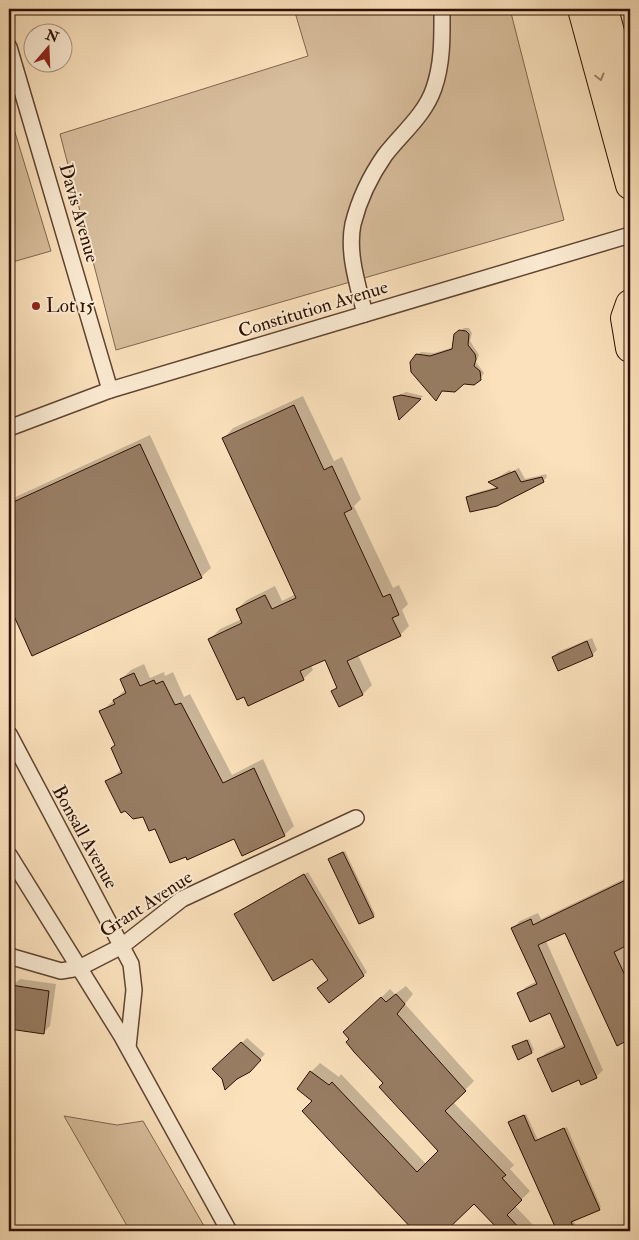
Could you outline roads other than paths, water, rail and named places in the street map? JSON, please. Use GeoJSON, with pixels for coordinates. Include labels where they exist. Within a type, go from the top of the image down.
{"type":"FeatureCollection","features":[{"type":"Feature","properties":{"kind":"highway"},"geometry":{"type":"LineString","coordinates":[[582,9],[630,185]]}},
{"type":"Feature","properties":{"kind":"highway"},"geometry":{"type":"LineString","coordinates":[[604,9],[630,108]]}},
{"type":"Feature","properties":{"kind":"highway"},"geometry":{"type":"LineString","coordinates":[[630,304],[625,318],[630,348]]}},
{"type":"Feature","properties":{"kind":"street"},"geometry":{"type":"LineString","coordinates":[[365,314],[356,276],[352,245],[353,224],[370,182],[386,155],[420,116],[434,89],[440,62],[442,9]]}},
{"type":"Feature","properties":{"kind":"street","name":"Davis Avenue"},"geometry":{"type":"LineString","coordinates":[[9,47],[110,390]]}},
{"type":"Feature","properties":{"kind":"street","name":"Constitution Avenue"},"geometry":{"type":"LineString","coordinates":[[9,428],[110,390],[630,236]]}},
{"type":"Feature","properties":{"kind":"street","name":"Bonsall Avenue"},"geometry":{"type":"LineString","coordinates":[[9,734],[37,790],[131,964],[134,990],[128,1047]]}},
{"type":"Feature","properties":{"kind":"street","name":"Grant Avenue"},"geometry":{"type":"LineString","coordinates":[[9,956],[62,971],[80,968],[122,946],[182,899],[356,818]]}},
{"type":"Feature","properties":{"kind":"street"},"geometry":{"type":"LineString","coordinates":[[9,855],[128,1047],[229,1231]]}},
{"type":"Feature","properties":{"kind":"place","name":"Lot 15"},"geometry":{"type":"Point","coordinates":[36,306]}}]}
